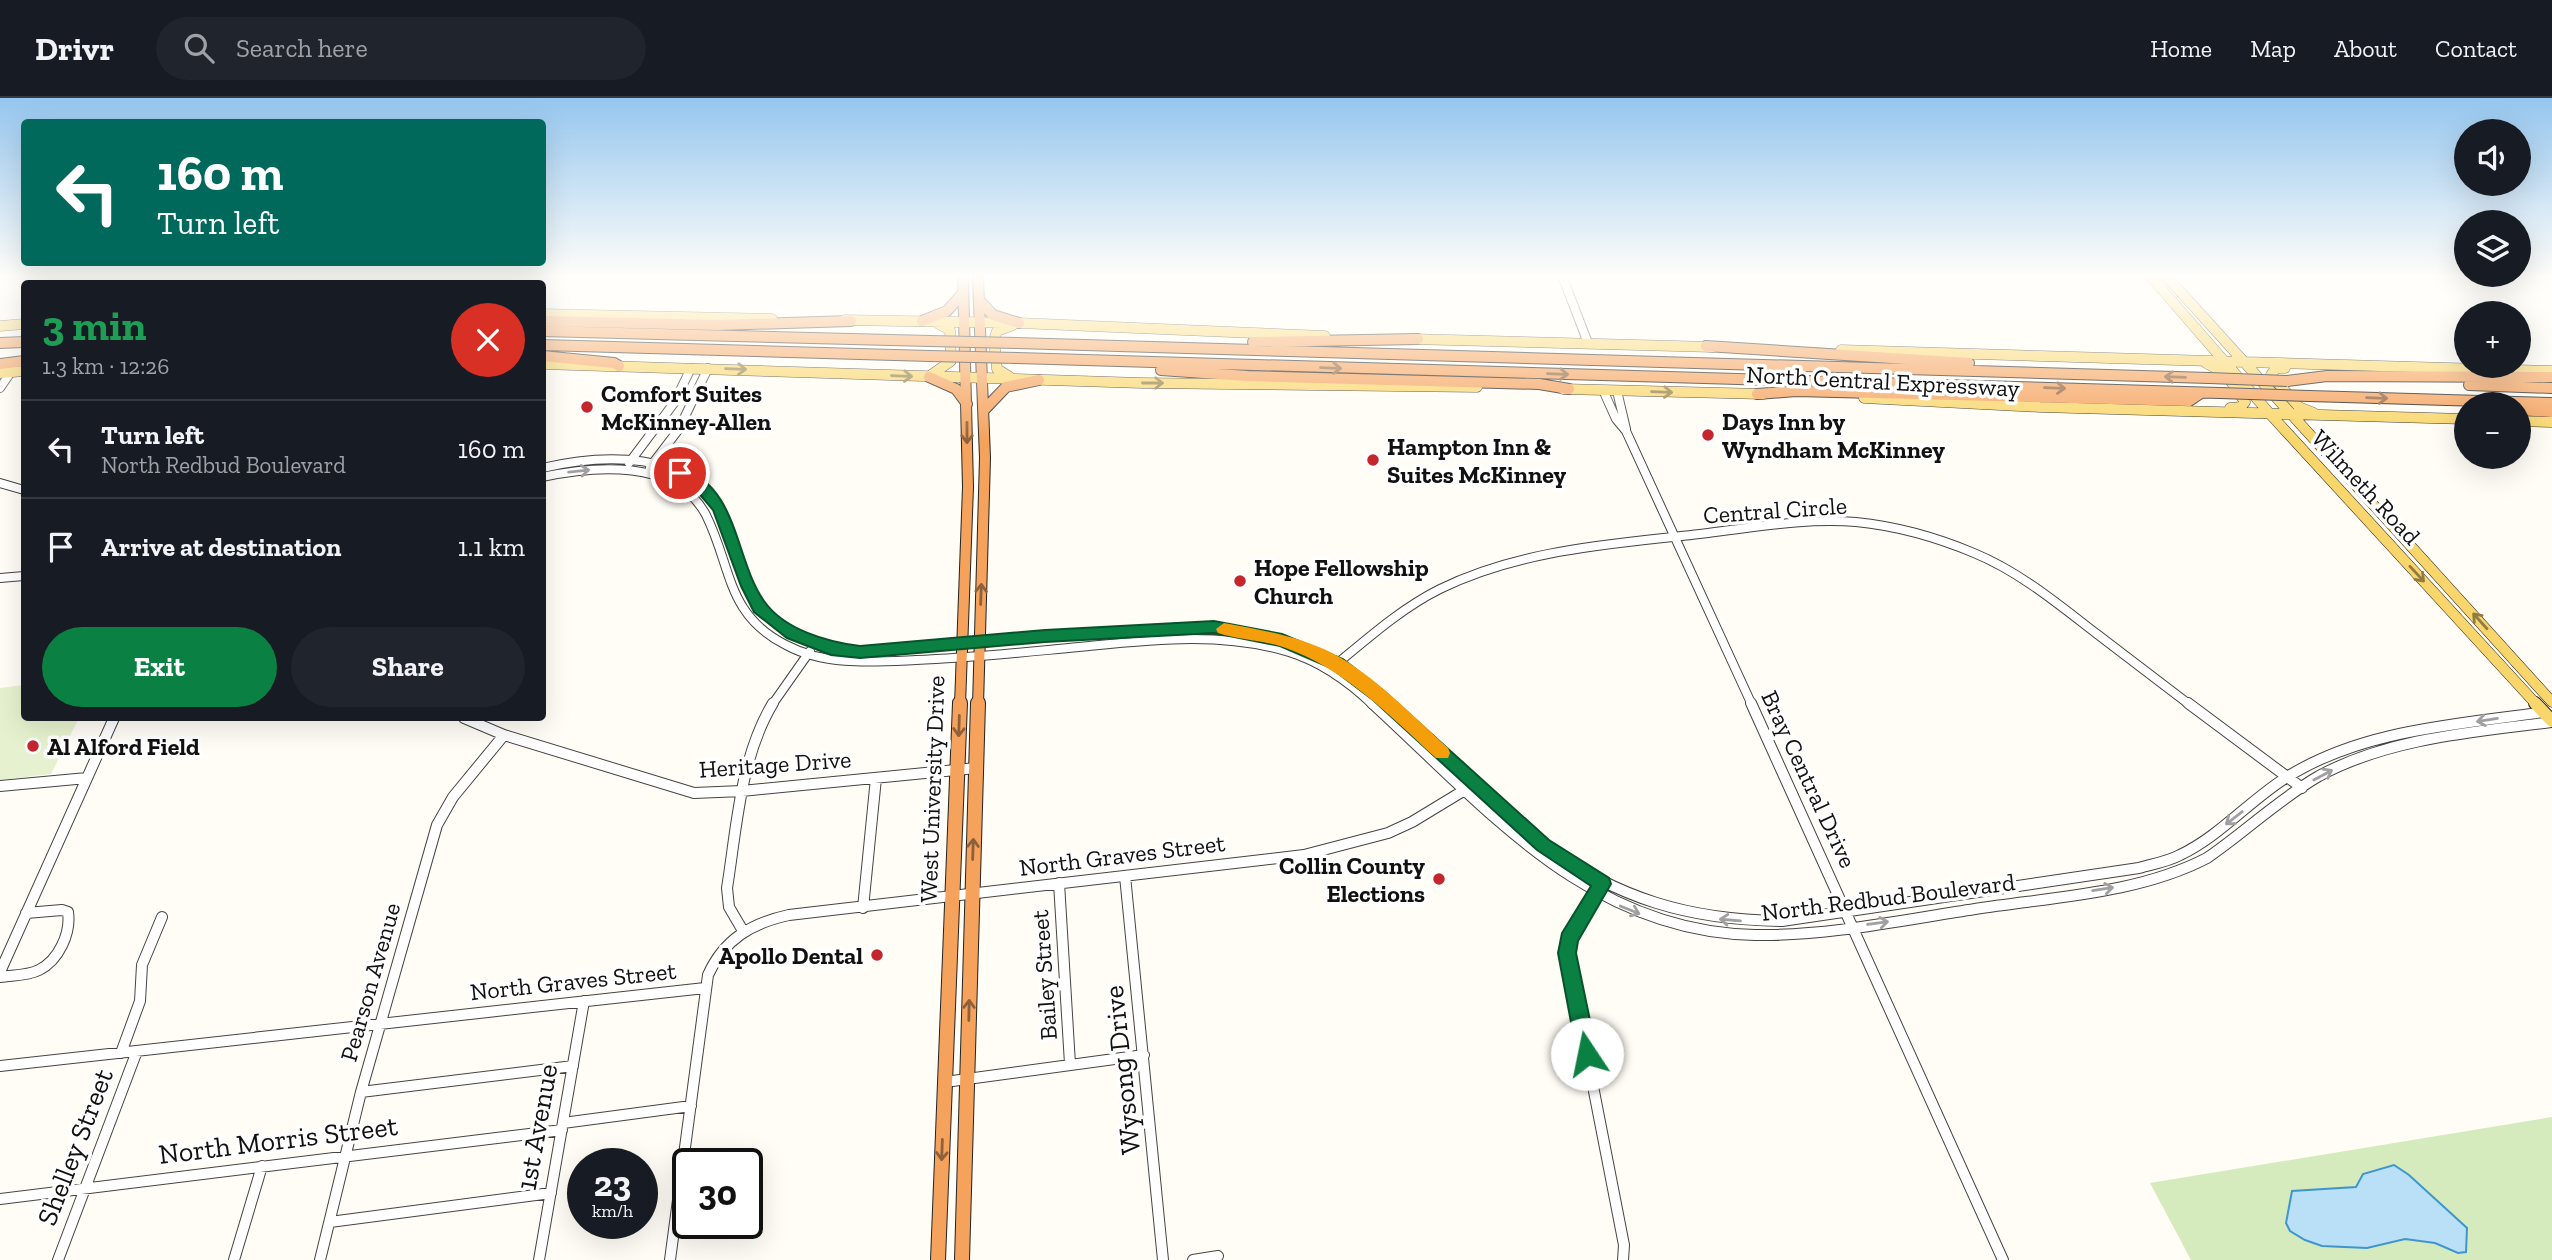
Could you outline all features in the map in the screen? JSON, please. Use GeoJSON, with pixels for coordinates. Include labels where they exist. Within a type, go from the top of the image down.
{"type":"FeatureCollection","features":[{"type":"Feature","properties":{"kind":"highway"},"geometry":{"type":"LineString","coordinates":[[590,332],[2552,388]]}},
{"type":"Feature","properties":{"kind":"highway","name":"West University Drive"},"geometry":{"type":"LineString","coordinates":[[938,1260],[968,487],[964,332]]}},
{"type":"Feature","properties":{"kind":"highway","name":"West University Drive"},"geometry":{"type":"LineString","coordinates":[[962,1260],[984,510],[980,332]]}},
{"type":"Feature","properties":{"kind":"highway"},"geometry":{"type":"LineString","coordinates":[[0,335],[21,334]]}},
{"type":"Feature","properties":{"kind":"highway"},"geometry":{"type":"LineString","coordinates":[[1099,345],[1418,339]]}},
{"type":"Feature","properties":{"kind":"highway"},"geometry":{"type":"LineString","coordinates":[[0,343],[21,342]]}},
{"type":"Feature","properties":{"kind":"highway"},"geometry":{"type":"LineString","coordinates":[[546,345],[2454,401]]}},
{"type":"Feature","properties":{"kind":"highway"},"geometry":{"type":"LineString","coordinates":[[1706,346],[1864,358],[2089,369],[2140,376]]}},
{"type":"Feature","properties":{"kind":"highway"},"geometry":{"type":"LineString","coordinates":[[0,355],[21,354]]}},
{"type":"Feature","properties":{"kind":"highway"},"geometry":{"type":"LineString","coordinates":[[546,356],[614,363],[619,366]]}},
{"type":"Feature","properties":{"kind":"highway"},"geometry":{"type":"LineString","coordinates":[[0,364],[21,361]]}},
{"type":"Feature","properties":{"kind":"highway"},"geometry":{"type":"LineString","coordinates":[[1140,362],[1153,369],[1200,373],[1539,384],[1569,389]]}},
{"type":"Feature","properties":{"kind":"highway"},"geometry":{"type":"LineString","coordinates":[[2287,381],[2327,376],[2552,377]]}},
{"type":"Feature","properties":{"kind":"highway"},"geometry":{"type":"LineString","coordinates":[[929,377],[956,389],[967,405]]}},
{"type":"Feature","properties":{"kind":"highway"},"geometry":{"type":"LineString","coordinates":[[984,410],[1002,389],[1015,383],[1039,380]]}},
{"type":"Feature","properties":{"kind":"highway"},"geometry":{"type":"LineString","coordinates":[[1757,394],[1796,391],[2189,401],[2201,393]]}},
{"type":"Feature","properties":{"kind":"highway"},"geometry":{"type":"LineString","coordinates":[[2531,403],[2552,403]]}},
{"type":"Feature","properties":{"kind":"highway"},"geometry":{"type":"LineString","coordinates":[[2531,411],[2552,412]]}},
{"type":"Feature","properties":{"kind":"main road"},"geometry":{"type":"LineString","coordinates":[[929,377],[950,363],[950,332]]}},
{"type":"Feature","properties":{"kind":"main road"},"geometry":{"type":"LineString","coordinates":[[997,332],[994,348],[999,372],[1021,379]]}},
{"type":"Feature","properties":{"kind":"main road","name":"North Central Expressway"},"geometry":{"type":"LineString","coordinates":[[1249,332],[2552,371]]}},
{"type":"Feature","properties":{"kind":"main road","name":"Wilmeth Road"},"geometry":{"type":"LineString","coordinates":[[2200,332],[2271,415],[2548,713],[2552,721]]}},
{"type":"Feature","properties":{"kind":"main road","name":"Wilmeth Road"},"geometry":{"type":"LineString","coordinates":[[2218,332],[2552,702]]}},
{"type":"Feature","properties":{"kind":"main road"},"geometry":{"type":"LineString","coordinates":[[2144,410],[2234,408],[2244,405],[2245,402],[2225,373],[2198,360]]}},
{"type":"Feature","properties":{"kind":"main road","name":"North Central Expressway"},"geometry":{"type":"LineString","coordinates":[[546,364],[1039,380],[1757,394],[2292,416],[2454,419]]}},
{"type":"Feature","properties":{"kind":"main road"},"geometry":{"type":"LineString","coordinates":[[2325,416],[2299,407],[2271,372],[2276,368],[2351,365]]}},
{"type":"Feature","properties":{"kind":"main road"},"geometry":{"type":"LineString","coordinates":[[0,373],[21,371]]}},
{"type":"Feature","properties":{"kind":"main road"},"geometry":{"type":"LineString","coordinates":[[2531,421],[2552,422]]}},
{"type":"Feature","properties":{"kind":"main road"},"geometry":{"type":"LineString","coordinates":[[2300,446],[2352,497],[2369,500]]}},
{"type":"Feature","properties":{"kind":"main road"},"geometry":{"type":"LineString","coordinates":[[2434,592],[2452,590]]}},
{"type":"Feature","properties":{"kind":"street"},"geometry":{"type":"LineString","coordinates":[[1584,332],[1588,344]]}},
{"type":"Feature","properties":{"kind":"street"},"geometry":{"type":"LineString","coordinates":[[624,470],[678,396],[691,368]]}},
{"type":"Feature","properties":{"kind":"street"},"geometry":{"type":"LineString","coordinates":[[645,474],[679,429],[708,368]]}},
{"type":"Feature","properties":{"kind":"street"},"geometry":{"type":"LineString","coordinates":[[0,388],[10,372]]}},
{"type":"Feature","properties":{"kind":"street","name":"Bray Central Drive"},"geometry":{"type":"LineString","coordinates":[[1602,390],[1616,419],[1626,431]]}},
{"type":"Feature","properties":{"kind":"street","name":"Bray Central Drive"},"geometry":{"type":"LineString","coordinates":[[1617,391],[1626,431],[1854,926],[2003,1260]]}},
{"type":"Feature","properties":{"kind":"street"},"geometry":{"type":"LineString","coordinates":[[658,426],[679,429]]}},
{"type":"Feature","properties":{"kind":"street","name":"North Redbud Boulevard"},"geometry":{"type":"LineString","coordinates":[[546,467],[578,460],[632,459],[686,476],[712,498],[722,514],[748,586],[760,608],[785,629],[815,643],[860,652],[962,651],[979,656],[1179,633]]}},
{"type":"Feature","properties":{"kind":"street","name":"North Redbud Boulevard"},"geometry":{"type":"LineString","coordinates":[[546,476],[584,470],[624,470],[672,483],[698,503],[709,522],[735,594],[745,613],[768,635],[807,654],[864,663],[962,651],[980,642],[1077,634],[1179,633],[1254,642],[1334,666],[1378,695],[1543,845],[1602,884],[1649,904],[1711,919],[1782,921],[2120,872],[2168,859],[2205,841],[2287,777],[2345,747],[2387,735],[2548,713]]}},
{"type":"Feature","properties":{"kind":"street"},"geometry":{"type":"LineString","coordinates":[[0,483],[21,489]]}},
{"type":"Feature","properties":{"kind":"street","name":"Central Circle"},"geometry":{"type":"LineString","coordinates":[[1334,666],[1383,624],[1409,606],[1476,574],[1562,550],[1807,523],[1853,522],[1907,531],[1971,552],[2001,566],[2048,596],[2302,788]]}},
{"type":"Feature","properties":{"kind":"street"},"geometry":{"type":"LineString","coordinates":[[0,578],[21,576]]}},
{"type":"Feature","properties":{"kind":"street"},"geometry":{"type":"LineString","coordinates":[[1025,652],[1071,643],[1076,640],[1077,634]]}},
{"type":"Feature","properties":{"kind":"street"},"geometry":{"type":"LineString","coordinates":[[743,931],[727,898],[742,791],[755,734],[778,692],[815,643]]}},
{"type":"Feature","properties":{"kind":"street","name":"North Redbud Boulevard"},"geometry":{"type":"LineString","coordinates":[[1334,666],[1541,859],[1594,894],[1668,923],[1719,933],[1770,935],[1854,926],[2143,882],[2178,871],[2211,854],[2302,788],[2344,764],[2385,750],[2552,721]]}},
{"type":"Feature","properties":{"kind":"street"},"geometry":{"type":"LineString","coordinates":[[0,971],[4,953],[26,913],[113,721]]}},
{"type":"Feature","properties":{"kind":"street","name":"Heritage Drive"},"geometry":{"type":"LineString","coordinates":[[471,721],[504,736],[675,789],[704,793],[976,768]]}},
{"type":"Feature","properties":{"kind":"street","name":"Pearson Avenue"},"geometry":{"type":"LineString","coordinates":[[320,1260],[361,1092],[441,815],[504,736]]}},
{"type":"Feature","properties":{"kind":"street"},"geometry":{"type":"LineString","coordinates":[[0,786],[87,778]]}},
{"type":"Feature","properties":{"kind":"street"},"geometry":{"type":"LineString","coordinates":[[863,908],[876,778]]}},
{"type":"Feature","properties":{"kind":"street","name":"North Graves Street"},"geometry":{"type":"LineString","coordinates":[[0,1066],[705,988],[719,951],[743,931],[779,917],[1304,855],[1358,843],[1412,822],[1475,783]]}},
{"type":"Feature","properties":{"kind":"street"},"geometry":{"type":"LineString","coordinates":[[2168,859],[2178,871]]}},
{"type":"Feature","properties":{"kind":"street","name":"Wysong Drive"},"geometry":{"type":"LineString","coordinates":[[1125,876],[1163,1260]]}},
{"type":"Feature","properties":{"kind":"street","name":"Bailey Street"},"geometry":{"type":"LineString","coordinates":[[1059,883],[1070,1064]]}},
{"type":"Feature","properties":{"kind":"street"},"geometry":{"type":"LineString","coordinates":[[1602,884],[1569,939],[1568,966],[1624,1245],[1623,1260]]}},
{"type":"Feature","properties":{"kind":"street"},"geometry":{"type":"LineString","coordinates":[[2001,890],[2009,904]]}},
{"type":"Feature","properties":{"kind":"street"},"geometry":{"type":"LineString","coordinates":[[0,977],[37,971],[52,960],[61,946],[67,931],[68,912],[62,910],[26,913]]}},
{"type":"Feature","properties":{"kind":"street"},"geometry":{"type":"LineString","coordinates":[[121,1053],[139,1001],[142,965],[162,917]]}},
{"type":"Feature","properties":{"kind":"street"},"geometry":{"type":"LineString","coordinates":[[670,1260],[705,988]]}},
{"type":"Feature","properties":{"kind":"street","name":"1st Avenue"},"geometry":{"type":"LineString","coordinates":[[539,1260],[584,1002]]}},
{"type":"Feature","properties":{"kind":"street","name":"Shelley Street"},"geometry":{"type":"LineString","coordinates":[[58,1260],[137,1051]]}},
{"type":"Feature","properties":{"kind":"street"},"geometry":{"type":"LineString","coordinates":[[944,1082],[1144,1055]]}},
{"type":"Feature","properties":{"kind":"street"},"geometry":{"type":"LineString","coordinates":[[361,1092],[573,1066]]}},
{"type":"Feature","properties":{"kind":"street","name":"North Morris Street"},"geometry":{"type":"LineString","coordinates":[[0,1199],[344,1157],[691,1106]]}},
{"type":"Feature","properties":{"kind":"street"},"geometry":{"type":"LineString","coordinates":[[234,1260],[262,1166]]}},
{"type":"Feature","properties":{"kind":"street"},"geometry":{"type":"LineString","coordinates":[[330,1222],[551,1193]]}},
{"type":"Feature","properties":{"kind":"street"},"geometry":{"type":"LineString","coordinates":[[1193,1260],[1218,1256]]}},
{"type":"Feature","properties":{"kind":"green space","name":"Al Alford Field"},"geometry":{"type":"Polygon","coordinates":[[[21,685],[21,721],[78,721],[51,774],[0,780],[0,688],[21,685]]]}},
{"type":"Feature","properties":{"kind":"green space"},"geometry":{"type":"Polygon","coordinates":[[[2552,1117],[2552,1260],[2191,1260],[2150,1183],[2552,1117]]]}},
{"type":"Feature","properties":{"kind":"water"},"geometry":{"type":"Polygon","coordinates":[[[2394,1165],[2409,1175],[2467,1228],[2466,1252],[2458,1253],[2435,1243],[2405,1239],[2367,1248],[2322,1246],[2290,1231],[2286,1223],[2292,1191],[2356,1187],[2363,1174],[2394,1165]]]}},
{"type":"Feature","properties":{"kind":"slow traffic"},"geometry":{"type":"LineString","coordinates":[[1224,629],[1282,640],[1327,658],[1378,695],[1442,753]]}},
{"type":"Feature","properties":{"kind":"place","name":"Comfort Suites McKinney-Allen"},"geometry":{"type":"Point","coordinates":[587,407]}},
{"type":"Feature","properties":{"kind":"place","name":"Days Inn by Wyndham McKinney"},"geometry":{"type":"Point","coordinates":[1708,435]}},
{"type":"Feature","properties":{"kind":"place","name":"Hampton Inn & Suites McKinney"},"geometry":{"type":"Point","coordinates":[1373,460]}},
{"type":"Feature","properties":{"kind":"place","name":"Hope Fellowship Church"},"geometry":{"type":"Point","coordinates":[1240,581]}},
{"type":"Feature","properties":{"kind":"place","name":"Al Alford Field"},"geometry":{"type":"Point","coordinates":[33,746]}},
{"type":"Feature","properties":{"kind":"place","name":"Collin County Elections"},"geometry":{"type":"Point","coordinates":[1439,879]}},
{"type":"Feature","properties":{"kind":"place","name":"Apollo Dental"},"geometry":{"type":"Point","coordinates":[877,955]}},
{"type":"Feature","properties":{"kind":"route"},"geometry":{"type":"LineString","coordinates":[[680,473],[702,488],[719,508],[748,586],[760,608],[793,634],[831,649],[860,652],[1045,636],[1214,627],[1282,640],[1315,652],[1337,664],[1378,695],[1543,845],[1602,884],[1569,939],[1567,953],[1587,1054]]}}]}
